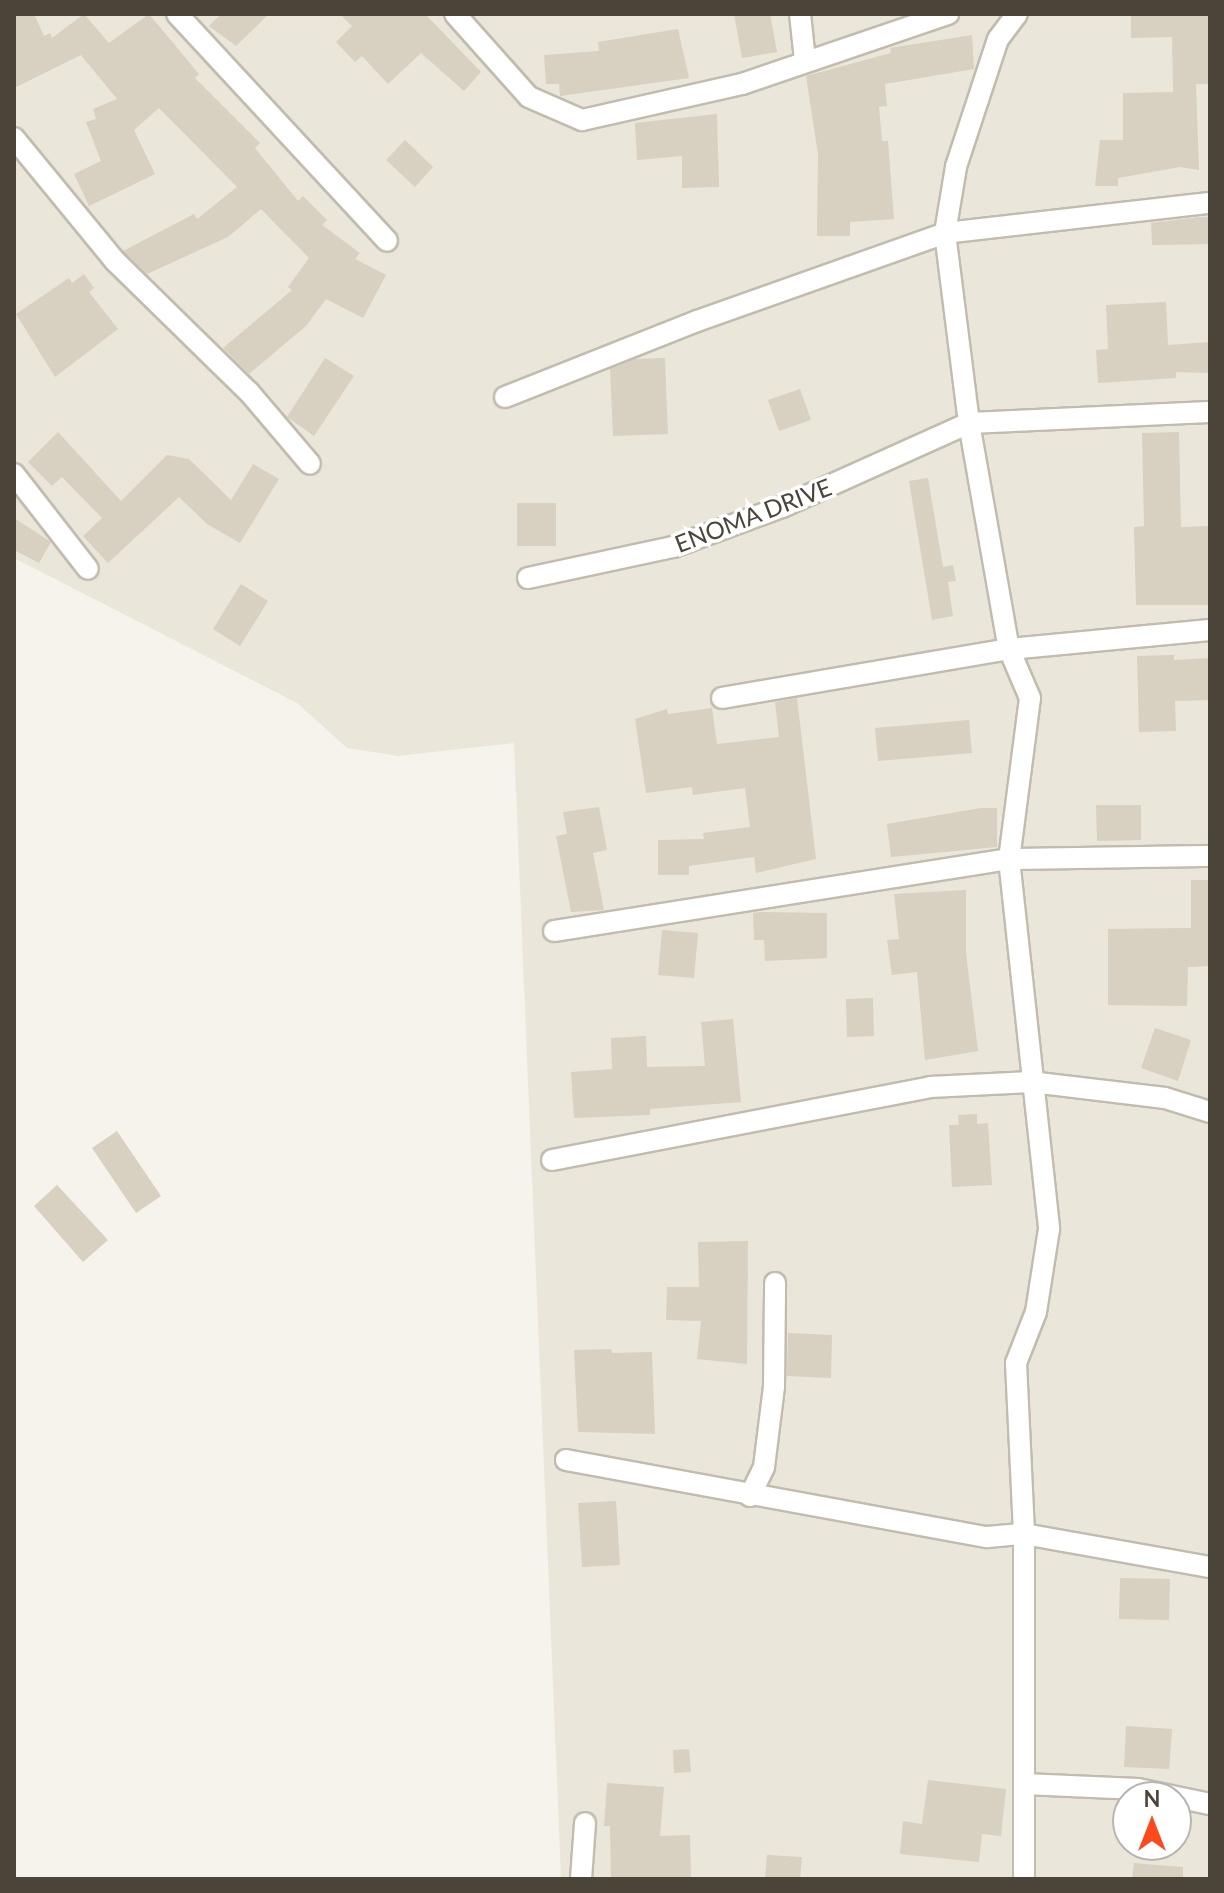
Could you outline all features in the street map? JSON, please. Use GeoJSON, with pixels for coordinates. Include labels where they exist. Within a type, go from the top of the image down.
{"type":"FeatureCollection","features":[{"type":"Feature","properties":{"kind":"street"},"geometry":{"type":"LineString","coordinates":[[177,14],[387,241]]}},
{"type":"Feature","properties":{"kind":"street"},"geometry":{"type":"LineString","coordinates":[[455,14],[529,97],[582,120],[742,84],[805,60],[948,14]]}},
{"type":"Feature","properties":{"kind":"street"},"geometry":{"type":"LineString","coordinates":[[800,14],[805,60]]}},
{"type":"Feature","properties":{"kind":"street"},"geometry":{"type":"LineString","coordinates":[[1017,14],[998,39],[956,167],[945,233],[969,423],[1009,649],[1030,698],[1009,859],[1049,1229],[1036,1312],[1016,1363],[1024,1534],[1024,1879]]}},
{"type":"Feature","properties":{"kind":"street"},"geometry":{"type":"LineString","coordinates":[[14,138],[115,261],[249,392],[310,464]]}},
{"type":"Feature","properties":{"kind":"street"},"geometry":{"type":"LineString","coordinates":[[505,397],[945,233],[1210,203]]}},
{"type":"Feature","properties":{"kind":"street"},"geometry":{"type":"LineString","coordinates":[[969,423],[1210,412]]}},
{"type":"Feature","properties":{"kind":"street","name":"ENOMA DRIVE"},"geometry":{"type":"LineString","coordinates":[[528,578],[673,547],[782,507],[969,423]]}},
{"type":"Feature","properties":{"kind":"street"},"geometry":{"type":"LineString","coordinates":[[14,474],[88,569]]}},
{"type":"Feature","properties":{"kind":"street"},"geometry":{"type":"LineString","coordinates":[[722,698],[1009,649],[1210,630]]}},
{"type":"Feature","properties":{"kind":"street"},"geometry":{"type":"LineString","coordinates":[[554,931],[1009,859],[1210,856]]}},
{"type":"Feature","properties":{"kind":"street"},"geometry":{"type":"LineString","coordinates":[[552,1160],[930,1087],[1031,1082],[1165,1098],[1210,1112]]}},
{"type":"Feature","properties":{"kind":"street"},"geometry":{"type":"LineString","coordinates":[[750,1496],[764,1467],[774,1387],[775,1283]]}},
{"type":"Feature","properties":{"kind":"street"},"geometry":{"type":"LineString","coordinates":[[566,1460],[987,1537],[1024,1534],[1210,1567]]}},
{"type":"Feature","properties":{"kind":"street"},"geometry":{"type":"LineString","coordinates":[[1024,1784],[1138,1789],[1210,1804]]}},
{"type":"Feature","properties":{"kind":"street"},"geometry":{"type":"LineString","coordinates":[[581,1879],[585,1823]]}},
{"type":"Feature","properties":{"kind":"shaded area"},"geometry":{"type":"Polygon","coordinates":[[[14,14],[1210,14],[1210,1879],[561,1879],[514,743],[398,756],[347,748],[297,703],[14,558],[14,14]]]}},
{"type":"Feature","properties":{"kind":"building"},"geometry":{"type":"Polygon","coordinates":[[[14,14],[34,14],[44,36],[50,33],[52,38],[84,14],[109,43],[149,14],[199,74],[195,78],[260,143],[255,148],[298,201],[303,196],[327,220],[322,225],[360,253],[355,259],[386,275],[363,318],[326,299],[306,326],[249,374],[223,348],[292,290],[288,287],[309,258],[261,209],[228,237],[147,274],[123,251],[194,214],[197,219],[237,187],[159,108],[134,130],[155,174],[89,206],[74,174],[101,161],[86,122],[96,119],[93,109],[117,99],[81,55],[14,88],[14,14]]]}},
{"type":"Feature","properties":{"kind":"building"},"geometry":{"type":"Polygon","coordinates":[[[221,14],[269,14],[236,46],[209,26],[221,14]]]}},
{"type":"Feature","properties":{"kind":"building"},"geometry":{"type":"Polygon","coordinates":[[[340,14],[425,14],[481,72],[464,91],[421,53],[388,84],[362,56],[355,62],[336,42],[352,26],[340,14]]]}},
{"type":"Feature","properties":{"kind":"building"},"geometry":{"type":"Polygon","coordinates":[[[734,14],[770,14],[777,52],[742,58],[734,14]]]}},
{"type":"Feature","properties":{"kind":"building"},"geometry":{"type":"Polygon","coordinates":[[[1131,14],[1209,14],[1210,84],[1196,84],[1199,170],[1180,167],[1118,178],[1118,186],[1095,186],[1100,140],[1123,140],[1123,93],[1173,92],[1172,37],[1131,38],[1131,14]]]}},
{"type":"Feature","properties":{"kind":"building"},"geometry":{"type":"Polygon","coordinates":[[[678,29],[689,78],[560,96],[559,84],[546,84],[544,55],[599,51],[598,42],[678,29]]]}},
{"type":"Feature","properties":{"kind":"building"},"geometry":{"type":"Polygon","coordinates":[[[972,35],[974,69],[885,84],[887,106],[879,107],[882,141],[888,141],[894,219],[850,222],[850,236],[817,236],[818,154],[806,76],[891,53],[890,48],[972,35]]]}},
{"type":"Feature","properties":{"kind":"building"},"geometry":{"type":"Polygon","coordinates":[[[717,114],[719,187],[682,188],[682,156],[637,160],[635,123],[717,114]]]}},
{"type":"Feature","properties":{"kind":"building"},"geometry":{"type":"Polygon","coordinates":[[[405,140],[433,167],[415,187],[386,160],[405,140]]]}},
{"type":"Feature","properties":{"kind":"building"},"geometry":{"type":"Polygon","coordinates":[[[1210,217],[1210,244],[1152,245],[1151,223],[1210,217]]]}},
{"type":"Feature","properties":{"kind":"building"},"geometry":{"type":"Polygon","coordinates":[[[84,274],[94,288],[89,292],[118,329],[55,377],[16,314],[69,278],[72,283],[84,274]]]}},
{"type":"Feature","properties":{"kind":"building"},"geometry":{"type":"Polygon","coordinates":[[[1166,302],[1168,345],[1210,342],[1210,373],[1176,372],[1176,378],[1098,383],[1096,350],[1108,349],[1106,305],[1166,302]]]}},
{"type":"Feature","properties":{"kind":"building"},"geometry":{"type":"Polygon","coordinates":[[[325,358],[354,376],[314,436],[287,417],[325,358]]]}},
{"type":"Feature","properties":{"kind":"building"},"geometry":{"type":"Polygon","coordinates":[[[665,358],[668,434],[613,436],[610,369],[635,359],[665,358]]]}},
{"type":"Feature","properties":{"kind":"building"},"geometry":{"type":"Polygon","coordinates":[[[800,389],[811,420],[779,431],[768,400],[800,389]]]}},
{"type":"Feature","properties":{"kind":"building"},"geometry":{"type":"Polygon","coordinates":[[[58,432],[121,501],[167,455],[189,459],[231,500],[253,464],[279,479],[240,543],[207,524],[179,497],[108,563],[83,536],[102,518],[62,477],[52,486],[28,462],[58,432]]]}},
{"type":"Feature","properties":{"kind":"building"},"geometry":{"type":"Polygon","coordinates":[[[1179,432],[1181,527],[1210,526],[1210,605],[1136,605],[1134,527],[1144,526],[1142,433],[1179,432]]]}},
{"type":"Feature","properties":{"kind":"building"},"geometry":{"type":"Polygon","coordinates":[[[928,478],[943,567],[953,565],[956,581],[948,582],[953,616],[932,620],[909,481],[928,478]]]}},
{"type":"Feature","properties":{"kind":"building"},"geometry":{"type":"Polygon","coordinates":[[[517,503],[556,503],[556,546],[517,546],[517,503]]]}},
{"type":"Feature","properties":{"kind":"building"},"geometry":{"type":"Polygon","coordinates":[[[14,518],[51,542],[39,563],[14,550],[14,518]]]}},
{"type":"Feature","properties":{"kind":"building"},"geometry":{"type":"Polygon","coordinates":[[[241,584],[268,601],[240,646],[213,629],[241,584]]]}},
{"type":"Feature","properties":{"kind":"building"},"geometry":{"type":"Polygon","coordinates":[[[1174,655],[1174,660],[1210,658],[1210,700],[1175,701],[1176,731],[1139,732],[1137,656],[1174,655]]]}},
{"type":"Feature","properties":{"kind":"building"},"geometry":{"type":"Polygon","coordinates":[[[797,698],[816,859],[756,873],[754,857],[689,866],[689,875],[658,875],[658,840],[704,839],[703,833],[750,827],[745,788],[693,795],[692,787],[646,793],[635,719],[667,709],[668,714],[712,708],[717,744],[779,737],[775,702],[797,698]]]}},
{"type":"Feature","properties":{"kind":"building"},"geometry":{"type":"Polygon","coordinates":[[[969,720],[972,753],[878,761],[875,728],[969,720]]]}},
{"type":"Feature","properties":{"kind":"building"},"geometry":{"type":"Polygon","coordinates":[[[1096,805],[1141,805],[1141,840],[1097,841],[1096,805]]]}},
{"type":"Feature","properties":{"kind":"building"},"geometry":{"type":"Polygon","coordinates":[[[599,807],[607,850],[593,853],[604,910],[571,912],[556,836],[567,834],[563,812],[599,807]]]}},
{"type":"Feature","properties":{"kind":"building"},"geometry":{"type":"Polygon","coordinates":[[[997,808],[997,847],[891,857],[887,824],[997,808]]]}},
{"type":"Feature","properties":{"kind":"building"},"geometry":{"type":"Polygon","coordinates":[[[1191,880],[1210,880],[1210,966],[1188,967],[1187,1006],[1108,1005],[1108,929],[1191,928],[1191,880]]]}},
{"type":"Feature","properties":{"kind":"building"},"geometry":{"type":"Polygon","coordinates":[[[966,890],[966,953],[978,1051],[925,1060],[917,972],[892,975],[887,940],[899,939],[894,894],[966,890]]]}},
{"type":"Feature","properties":{"kind":"building"},"geometry":{"type":"Polygon","coordinates":[[[753,913],[827,913],[827,958],[765,961],[764,940],[754,940],[753,913]]]}},
{"type":"Feature","properties":{"kind":"building"},"geometry":{"type":"Polygon","coordinates":[[[662,930],[698,933],[694,978],[658,975],[662,930]]]}},
{"type":"Feature","properties":{"kind":"building"},"geometry":{"type":"Polygon","coordinates":[[[873,998],[874,1036],[847,1037],[846,999],[873,998]]]}},
{"type":"Feature","properties":{"kind":"building"},"geometry":{"type":"Polygon","coordinates":[[[733,1019],[741,1102],[650,1109],[650,1115],[574,1118],[571,1072],[612,1069],[611,1038],[646,1036],[647,1067],[705,1066],[701,1022],[733,1019]]]}},
{"type":"Feature","properties":{"kind":"building"},"geometry":{"type":"Polygon","coordinates":[[[1155,1028],[1191,1040],[1178,1081],[1141,1068],[1155,1028]]]}},
{"type":"Feature","properties":{"kind":"building"},"geometry":{"type":"Polygon","coordinates":[[[977,1114],[977,1124],[988,1123],[992,1185],[952,1187],[949,1125],[959,1125],[958,1115],[977,1114]]]}},
{"type":"Feature","properties":{"kind":"building"},"geometry":{"type":"Polygon","coordinates":[[[117,1131],[161,1196],[136,1213],[92,1148],[117,1131]]]}},
{"type":"Feature","properties":{"kind":"building"},"geometry":{"type":"Polygon","coordinates":[[[57,1185],[108,1240],[83,1262],[34,1206],[57,1185]]]}},
{"type":"Feature","properties":{"kind":"building"},"geometry":{"type":"Polygon","coordinates":[[[748,1241],[747,1364],[697,1359],[701,1321],[666,1320],[667,1287],[699,1287],[698,1242],[748,1241]]]}},
{"type":"Feature","properties":{"kind":"building"},"geometry":{"type":"Polygon","coordinates":[[[788,1333],[832,1335],[831,1378],[787,1376],[788,1333]]]}},
{"type":"Feature","properties":{"kind":"building"},"geometry":{"type":"Polygon","coordinates":[[[611,1349],[612,1353],[652,1352],[655,1434],[578,1432],[574,1350],[611,1349]]]}},
{"type":"Feature","properties":{"kind":"building"},"geometry":{"type":"Polygon","coordinates":[[[616,1501],[620,1565],[582,1567],[578,1503],[616,1501]]]}},
{"type":"Feature","properties":{"kind":"building"},"geometry":{"type":"Polygon","coordinates":[[[1120,1578],[1170,1579],[1169,1620],[1119,1619],[1120,1578]]]}},
{"type":"Feature","properties":{"kind":"building"},"geometry":{"type":"Polygon","coordinates":[[[1126,1726],[1172,1729],[1169,1769],[1124,1767],[1126,1726]]]}},
{"type":"Feature","properties":{"kind":"building"},"geometry":{"type":"Polygon","coordinates":[[[689,1749],[691,1772],[674,1773],[673,1750],[689,1749]]]}},
{"type":"Feature","properties":{"kind":"building"},"geometry":{"type":"Polygon","coordinates":[[[928,1780],[1006,1789],[1001,1836],[982,1834],[979,1862],[900,1854],[903,1821],[922,1824],[928,1780]]]}},
{"type":"Feature","properties":{"kind":"building"},"geometry":{"type":"Polygon","coordinates":[[[607,1783],[664,1787],[660,1836],[690,1835],[691,1879],[611,1879],[610,1826],[604,1826],[607,1783]]]}},
{"type":"Feature","properties":{"kind":"building"},"geometry":{"type":"Polygon","coordinates":[[[767,1855],[802,1857],[800,1879],[765,1879],[767,1855]]]}},
{"type":"Feature","properties":{"kind":"building"},"geometry":{"type":"Polygon","coordinates":[[[1134,1863],[1183,1867],[1183,1879],[1132,1879],[1134,1863]]]}}]}
